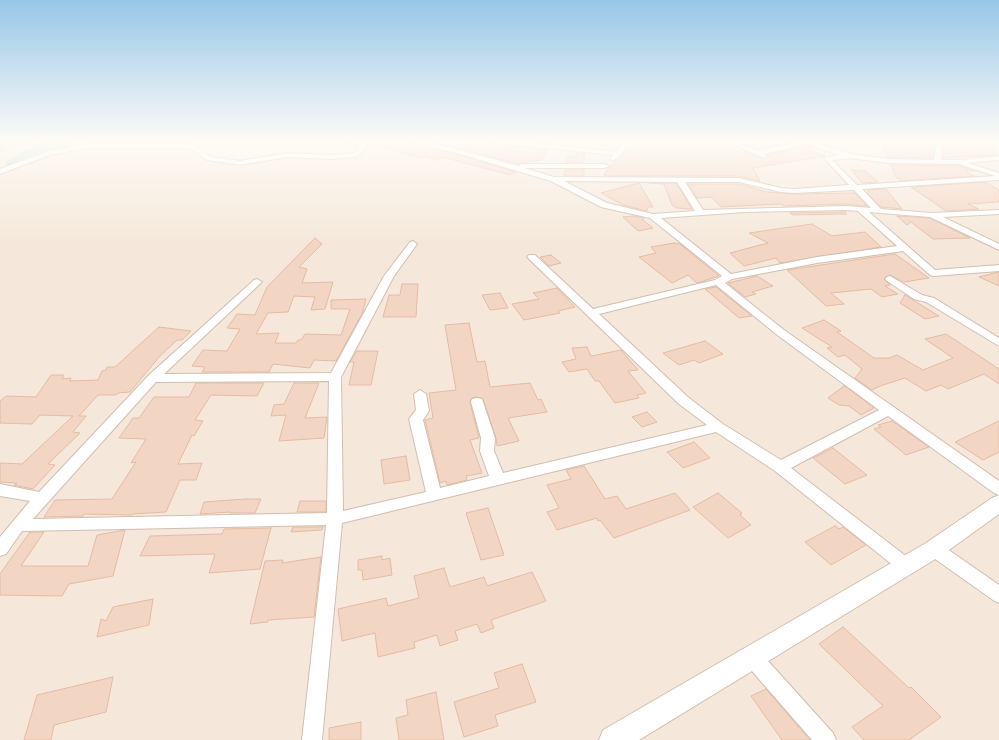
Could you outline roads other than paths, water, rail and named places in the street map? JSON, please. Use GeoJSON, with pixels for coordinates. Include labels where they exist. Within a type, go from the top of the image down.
{"type":"FeatureCollection","features":[{"type":"Feature","properties":{"kind":"street"},"geometry":{"type":"LineString","coordinates":[[539,175],[554,179],[576,192],[604,205],[653,216],[700,212],[807,209],[860,209],[932,215],[999,212]]}},
{"type":"Feature","properties":{"kind":"street"},"geometry":{"type":"LineString","coordinates":[[576,192],[593,180],[598,175]]}},
{"type":"Feature","properties":{"kind":"street"},"geometry":{"type":"LineString","coordinates":[[844,175],[878,210]]}},
{"type":"Feature","properties":{"kind":"street"},"geometry":{"type":"LineString","coordinates":[[554,179],[739,180],[781,190],[794,191],[827,190],[856,186],[999,177]]}},
{"type":"Feature","properties":{"kind":"street"},"geometry":{"type":"LineString","coordinates":[[680,180],[700,212]]}},
{"type":"Feature","properties":{"kind":"street"},"geometry":{"type":"LineString","coordinates":[[860,209],[933,273],[999,268]]}},
{"type":"Feature","properties":{"kind":"street"},"geometry":{"type":"LineString","coordinates":[[932,215],[999,247]]}},
{"type":"Feature","properties":{"kind":"street"},"geometry":{"type":"LineString","coordinates":[[653,216],[780,332],[999,489]]}},
{"type":"Feature","properties":{"kind":"street"},"geometry":{"type":"LineString","coordinates":[[312,740],[335,519],[334,377],[389,276],[413,244]]}},
{"type":"Feature","properties":{"kind":"street"},"geometry":{"type":"LineString","coordinates":[[590,313],[723,279],[817,260],[906,248]]}},
{"type":"Feature","properties":{"kind":"street"},"geometry":{"type":"LineString","coordinates":[[532,257],[684,401],[718,427],[780,467],[905,565]]}},
{"type":"Feature","properties":{"kind":"street"},"geometry":{"type":"LineString","coordinates":[[890,280],[918,297],[930,300],[999,343]]}},
{"type":"Feature","properties":{"kind":"street"},"geometry":{"type":"LineString","coordinates":[[0,549],[18,525],[42,498],[153,378],[257,282]]}},
{"type":"Feature","properties":{"kind":"street"},"geometry":{"type":"LineString","coordinates":[[153,378],[334,377]]}},
{"type":"Feature","properties":{"kind":"street"},"geometry":{"type":"LineString","coordinates":[[420,394],[423,411],[416,419],[434,495]]}},
{"type":"Feature","properties":{"kind":"street"},"geometry":{"type":"LineString","coordinates":[[477,402],[488,438],[488,451],[498,480]]}},
{"type":"Feature","properties":{"kind":"street"},"geometry":{"type":"LineString","coordinates":[[780,467],[889,410]]}},
{"type":"Feature","properties":{"kind":"street"},"geometry":{"type":"LineString","coordinates":[[18,525],[335,519],[718,427]]}},
{"type":"Feature","properties":{"kind":"street"},"geometry":{"type":"LineString","coordinates":[[0,490],[42,498]]}},
{"type":"Feature","properties":{"kind":"street"},"geometry":{"type":"LineString","coordinates":[[613,740],[934,549],[999,503]]}},
{"type":"Feature","properties":{"kind":"street"},"geometry":{"type":"LineString","coordinates":[[934,549],[999,595]]}},
{"type":"Feature","properties":{"kind":"street"},"geometry":{"type":"LineString","coordinates":[[752,657],[826,740]]}}]}
